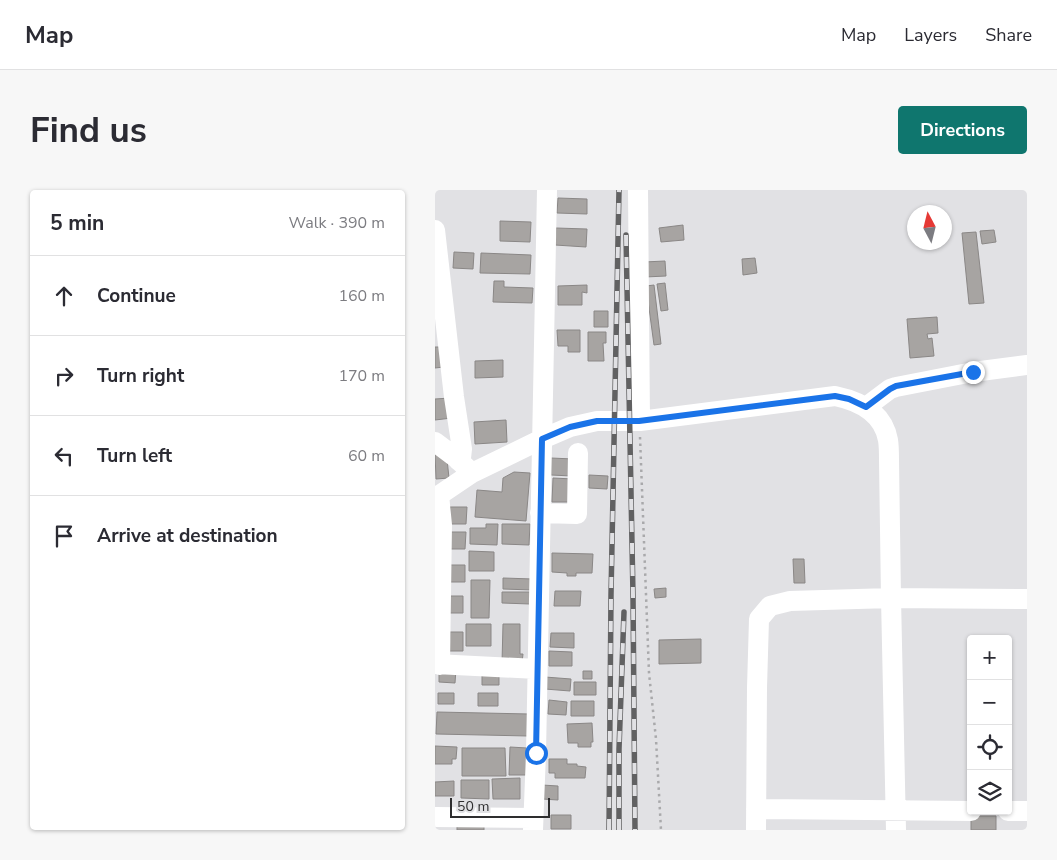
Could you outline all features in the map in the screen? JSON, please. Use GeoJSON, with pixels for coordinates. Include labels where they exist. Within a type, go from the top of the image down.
{"type":"FeatureCollection","features":[{"type":"Feature","properties":{"kind":"street"},"geometry":{"type":"LineString","coordinates":[[435,817],[533,824],[547,190]]}},
{"type":"Feature","properties":{"kind":"street"},"geometry":{"type":"LineString","coordinates":[[638,190],[639,421]]}},
{"type":"Feature","properties":{"kind":"street"},"geometry":{"type":"LineString","coordinates":[[435,230],[454,397],[462,449],[461,458],[466,467]]}},
{"type":"Feature","properties":{"kind":"street"},"geometry":{"type":"LineString","coordinates":[[866,407],[896,386],[973,372],[1027,365]]}},
{"type":"Feature","properties":{"kind":"street"},"geometry":{"type":"LineString","coordinates":[[537,668],[437,665],[442,526],[437,497],[466,467],[570,427],[597,421],[639,421],[835,396],[849,399],[866,407],[877,417],[887,438],[896,820]]}},
{"type":"Feature","properties":{"kind":"street"},"geometry":{"type":"LineString","coordinates":[[435,442],[466,467]]}},
{"type":"Feature","properties":{"kind":"street"},"geometry":{"type":"LineString","coordinates":[[540,513],[577,514],[578,453]]}},
{"type":"Feature","properties":{"kind":"street"},"geometry":{"type":"LineString","coordinates":[[756,830],[759,619],[770,606],[791,600],[891,598],[1027,599]]}},
{"type":"Feature","properties":{"kind":"street"},"geometry":{"type":"LineString","coordinates":[[756,809],[896,820],[967,811]]}},
{"type":"Feature","properties":{"kind":"street"},"geometry":{"type":"LineString","coordinates":[[1012,811],[1027,811]]}},
{"type":"Feature","properties":{"kind":"path"},"geometry":{"type":"LineString","coordinates":[[639,421],[649,672],[657,739],[661,830]]}},
{"type":"Feature","properties":{"kind":"building"},"geometry":{"type":"Polygon","coordinates":[[[558,198],[587,199],[587,214],[557,213],[558,198]]]}},
{"type":"Feature","properties":{"kind":"building"},"geometry":{"type":"Polygon","coordinates":[[[500,221],[531,222],[530,242],[500,241],[500,221]]]}},
{"type":"Feature","properties":{"kind":"building"},"geometry":{"type":"Polygon","coordinates":[[[683,225],[684,240],[661,242],[659,228],[683,225]]]}},
{"type":"Feature","properties":{"kind":"building"},"geometry":{"type":"Polygon","coordinates":[[[556,228],[587,229],[586,247],[555,245],[556,228]]]}},
{"type":"Feature","properties":{"kind":"building"},"geometry":{"type":"Polygon","coordinates":[[[994,230],[996,242],[982,244],[980,231],[994,230]]]}},
{"type":"Feature","properties":{"kind":"building"},"geometry":{"type":"Polygon","coordinates":[[[976,232],[984,303],[969,304],[962,233],[976,232]]]}},
{"type":"Feature","properties":{"kind":"building"},"geometry":{"type":"Polygon","coordinates":[[[454,252],[474,253],[473,269],[453,268],[454,252]]]}},
{"type":"Feature","properties":{"kind":"building"},"geometry":{"type":"Polygon","coordinates":[[[481,253],[531,255],[530,274],[480,273],[481,253]]]}},
{"type":"Feature","properties":{"kind":"building"},"geometry":{"type":"Polygon","coordinates":[[[755,258],[757,273],[743,275],[742,259],[755,258]]]}},
{"type":"Feature","properties":{"kind":"building"},"geometry":{"type":"Polygon","coordinates":[[[665,261],[666,276],[645,277],[644,262],[665,261]]]}},
{"type":"Feature","properties":{"kind":"building"},"geometry":{"type":"Polygon","coordinates":[[[494,281],[504,281],[504,287],[533,288],[532,303],[493,302],[494,281]]]}},
{"type":"Feature","properties":{"kind":"building"},"geometry":{"type":"Polygon","coordinates":[[[665,283],[668,310],[661,311],[657,284],[665,283]]]}},
{"type":"Feature","properties":{"kind":"building"},"geometry":{"type":"Polygon","coordinates":[[[587,285],[587,293],[582,292],[582,305],[558,305],[558,286],[587,285]]]}},
{"type":"Feature","properties":{"kind":"building"},"geometry":{"type":"Polygon","coordinates":[[[654,285],[661,344],[654,345],[646,286],[654,285]]]}},
{"type":"Feature","properties":{"kind":"building"},"geometry":{"type":"Polygon","coordinates":[[[594,311],[608,311],[608,327],[594,327],[594,311]]]}},
{"type":"Feature","properties":{"kind":"building"},"geometry":{"type":"Polygon","coordinates":[[[937,317],[938,333],[927,334],[928,339],[932,338],[934,356],[910,358],[907,319],[937,317]]]}},
{"type":"Feature","properties":{"kind":"building"},"geometry":{"type":"Polygon","coordinates":[[[557,330],[580,330],[580,352],[568,352],[568,346],[558,346],[557,330]]]}},
{"type":"Feature","properties":{"kind":"building"},"geometry":{"type":"Polygon","coordinates":[[[588,332],[606,332],[606,343],[603,343],[604,361],[588,361],[588,332]]]}},
{"type":"Feature","properties":{"kind":"building"},"geometry":{"type":"Polygon","coordinates":[[[435,347],[442,347],[444,367],[435,368],[435,347]]]}},
{"type":"Feature","properties":{"kind":"building"},"geometry":{"type":"Polygon","coordinates":[[[503,360],[503,377],[475,378],[475,361],[503,360]]]}},
{"type":"Feature","properties":{"kind":"building"},"geometry":{"type":"Polygon","coordinates":[[[450,398],[452,418],[435,420],[435,399],[450,398]]]}},
{"type":"Feature","properties":{"kind":"building"},"geometry":{"type":"Polygon","coordinates":[[[506,420],[507,442],[475,444],[474,422],[506,420]]]}},
{"type":"Feature","properties":{"kind":"building"},"geometry":{"type":"Polygon","coordinates":[[[435,453],[447,459],[449,478],[436,479],[435,453]]]}},
{"type":"Feature","properties":{"kind":"building"},"geometry":{"type":"Polygon","coordinates":[[[551,458],[573,459],[572,476],[551,475],[551,458]]]}},
{"type":"Feature","properties":{"kind":"building"},"geometry":{"type":"Polygon","coordinates":[[[514,472],[530,473],[526,521],[475,517],[477,490],[502,492],[503,478],[514,472]]]}},
{"type":"Feature","properties":{"kind":"building"},"geometry":{"type":"Polygon","coordinates":[[[589,475],[608,476],[607,489],[589,488],[589,475]]]}},
{"type":"Feature","properties":{"kind":"building"},"geometry":{"type":"Polygon","coordinates":[[[553,478],[573,479],[572,502],[552,502],[553,478]]]}},
{"type":"Feature","properties":{"kind":"building"},"geometry":{"type":"Polygon","coordinates":[[[450,507],[467,507],[466,524],[449,524],[450,507]]]}},
{"type":"Feature","properties":{"kind":"building"},"geometry":{"type":"Polygon","coordinates":[[[486,524],[498,524],[497,545],[470,544],[470,528],[486,528],[486,524]]]}},
{"type":"Feature","properties":{"kind":"building"},"geometry":{"type":"Polygon","coordinates":[[[502,524],[530,524],[529,545],[502,544],[502,524]]]}},
{"type":"Feature","properties":{"kind":"building"},"geometry":{"type":"Polygon","coordinates":[[[449,532],[466,532],[465,549],[448,549],[449,532]]]}},
{"type":"Feature","properties":{"kind":"building"},"geometry":{"type":"Polygon","coordinates":[[[469,551],[494,552],[494,571],[469,571],[469,551]]]}},
{"type":"Feature","properties":{"kind":"building"},"geometry":{"type":"Polygon","coordinates":[[[552,553],[593,554],[592,573],[576,573],[576,576],[567,576],[567,573],[552,572],[552,553]]]}},
{"type":"Feature","properties":{"kind":"building"},"geometry":{"type":"Polygon","coordinates":[[[793,559],[804,559],[805,583],[794,583],[793,559]]]}},
{"type":"Feature","properties":{"kind":"building"},"geometry":{"type":"Polygon","coordinates":[[[448,565],[465,565],[465,582],[448,582],[448,565]]]}},
{"type":"Feature","properties":{"kind":"building"},"geometry":{"type":"Polygon","coordinates":[[[503,578],[533,579],[532,590],[503,589],[503,578]]]}},
{"type":"Feature","properties":{"kind":"building"},"geometry":{"type":"Polygon","coordinates":[[[471,580],[490,580],[489,618],[471,618],[471,580]]]}},
{"type":"Feature","properties":{"kind":"building"},"geometry":{"type":"Polygon","coordinates":[[[666,588],[666,597],[655,598],[654,589],[666,588]]]}},
{"type":"Feature","properties":{"kind":"building"},"geometry":{"type":"Polygon","coordinates":[[[555,591],[581,591],[580,606],[554,606],[555,591]]]}},
{"type":"Feature","properties":{"kind":"building"},"geometry":{"type":"Polygon","coordinates":[[[502,592],[531,592],[530,604],[502,603],[502,592]]]}},
{"type":"Feature","properties":{"kind":"building"},"geometry":{"type":"Polygon","coordinates":[[[446,596],[463,596],[463,613],[446,613],[446,596]]]}},
{"type":"Feature","properties":{"kind":"building"},"geometry":{"type":"Polygon","coordinates":[[[466,624],[491,624],[491,646],[466,646],[466,624]]]}},
{"type":"Feature","properties":{"kind":"building"},"geometry":{"type":"Polygon","coordinates":[[[503,624],[520,624],[520,654],[523,654],[522,663],[502,663],[503,624]]]}},
{"type":"Feature","properties":{"kind":"building"},"geometry":{"type":"Polygon","coordinates":[[[450,632],[463,632],[463,651],[449,651],[450,632]]]}},
{"type":"Feature","properties":{"kind":"building"},"geometry":{"type":"Polygon","coordinates":[[[551,633],[574,633],[574,648],[550,647],[551,633]]]}},
{"type":"Feature","properties":{"kind":"building"},"geometry":{"type":"Polygon","coordinates":[[[701,639],[701,663],[659,664],[659,640],[701,639]]]}},
{"type":"Feature","properties":{"kind":"building"},"geometry":{"type":"Polygon","coordinates":[[[549,651],[572,652],[572,666],[549,666],[549,651]]]}},
{"type":"Feature","properties":{"kind":"building"},"geometry":{"type":"Polygon","coordinates":[[[439,668],[456,669],[455,683],[439,682],[439,668]]]}},
{"type":"Feature","properties":{"kind":"building"},"geometry":{"type":"Polygon","coordinates":[[[482,671],[499,671],[499,685],[482,685],[482,671]]]}},
{"type":"Feature","properties":{"kind":"building"},"geometry":{"type":"Polygon","coordinates":[[[583,671],[592,671],[592,679],[583,679],[583,671]]]}},
{"type":"Feature","properties":{"kind":"building"},"geometry":{"type":"Polygon","coordinates":[[[545,677],[571,679],[570,691],[545,689],[545,677]]]}},
{"type":"Feature","properties":{"kind":"building"},"geometry":{"type":"Polygon","coordinates":[[[574,682],[596,682],[596,695],[574,695],[574,682]]]}},
{"type":"Feature","properties":{"kind":"building"},"geometry":{"type":"Polygon","coordinates":[[[438,693],[454,693],[454,704],[438,704],[438,693]]]}},
{"type":"Feature","properties":{"kind":"building"},"geometry":{"type":"Polygon","coordinates":[[[478,693],[498,693],[498,706],[478,706],[478,693]]]}},
{"type":"Feature","properties":{"kind":"building"},"geometry":{"type":"Polygon","coordinates":[[[549,700],[567,702],[566,715],[548,714],[549,700]]]}},
{"type":"Feature","properties":{"kind":"building"},"geometry":{"type":"Polygon","coordinates":[[[571,701],[594,701],[594,716],[571,716],[571,701]]]}},
{"type":"Feature","properties":{"kind":"building"},"geometry":{"type":"Polygon","coordinates":[[[437,712],[529,714],[528,736],[436,734],[437,712]]]}},
{"type":"Feature","properties":{"kind":"building"},"geometry":{"type":"Polygon","coordinates":[[[592,723],[593,742],[591,742],[591,747],[578,747],[578,743],[568,743],[567,724],[592,723]]]}},
{"type":"Feature","properties":{"kind":"building"},"geometry":{"type":"Polygon","coordinates":[[[435,746],[457,747],[456,759],[452,759],[452,764],[435,764],[435,746]]]}},
{"type":"Feature","properties":{"kind":"building"},"geometry":{"type":"Polygon","coordinates":[[[510,747],[527,748],[526,775],[509,775],[510,747]]]}},
{"type":"Feature","properties":{"kind":"building"},"geometry":{"type":"Polygon","coordinates":[[[462,748],[505,748],[506,776],[462,776],[462,748]]]}},
{"type":"Feature","properties":{"kind":"building"},"geometry":{"type":"Polygon","coordinates":[[[549,759],[567,759],[567,764],[577,764],[577,766],[586,767],[585,778],[555,778],[555,773],[549,773],[549,759]]]}},
{"type":"Feature","properties":{"kind":"building"},"geometry":{"type":"Polygon","coordinates":[[[520,778],[520,799],[493,799],[492,779],[520,778]]]}},
{"type":"Feature","properties":{"kind":"building"},"geometry":{"type":"Polygon","coordinates":[[[461,780],[489,780],[489,799],[461,798],[461,780]]]}},
{"type":"Feature","properties":{"kind":"building"},"geometry":{"type":"Polygon","coordinates":[[[454,781],[454,796],[435,796],[435,782],[454,781]]]}},
{"type":"Feature","properties":{"kind":"building"},"geometry":{"type":"Polygon","coordinates":[[[542,785],[558,786],[558,800],[542,799],[542,785]]]}},
{"type":"Feature","properties":{"kind":"building"},"geometry":{"type":"Polygon","coordinates":[[[551,815],[571,815],[571,829],[551,829],[551,815]]]}},
{"type":"Feature","properties":{"kind":"building"},"geometry":{"type":"Polygon","coordinates":[[[971,816],[996,816],[996,830],[971,830],[971,816]]]}},
{"type":"Feature","properties":{"kind":"building"},"geometry":{"type":"Polygon","coordinates":[[[457,824],[484,824],[484,830],[457,830],[457,824]]]}},
{"type":"Feature","properties":{"kind":"railway"},"geometry":{"type":"LineString","coordinates":[[609,830],[611,595],[619,190]]}},
{"type":"Feature","properties":{"kind":"railway"},"geometry":{"type":"LineString","coordinates":[[626,235],[633,595],[635,830]]}},
{"type":"Feature","properties":{"kind":"railway"},"geometry":{"type":"LineString","coordinates":[[619,830],[619,749],[624,612]]}},
{"type":"Feature","properties":{"kind":"route"},"geometry":{"type":"LineString","coordinates":[[536,753],[542,439],[570,427],[597,421],[639,421],[835,396],[849,399],[866,407],[896,386],[973,372]]}}]}
